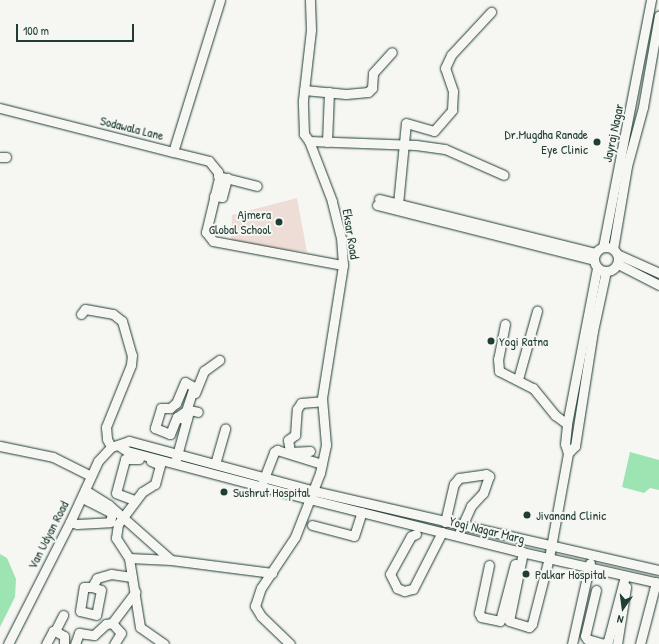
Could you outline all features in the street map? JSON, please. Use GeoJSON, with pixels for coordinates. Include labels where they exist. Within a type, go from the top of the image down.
{"type":"FeatureCollection","features":[{"type":"Feature","properties":{"kind":"street","name":"Sodawala Lane"},"geometry":{"type":"LineString","coordinates":[[0,108],[173,152],[220,0]]}},
{"type":"Feature","properties":{"kind":"street","name":"Eksar Road"},"geometry":{"type":"LineString","coordinates":[[290,644],[261,616],[255,606],[261,588],[295,537],[312,495],[322,464],[326,445],[322,401],[343,265],[341,238],[332,201],[309,141],[304,134],[304,90],[311,30],[310,0]]}},
{"type":"Feature","properties":{"kind":"street","name":"Jayraj Nagar"},"geometry":{"type":"LineString","coordinates":[[603,247],[611,204],[622,175],[629,143],[633,104],[653,7]]}},
{"type":"Feature","properties":{"kind":"street"},"geometry":{"type":"LineString","coordinates":[[398,204],[402,144],[406,123],[434,131],[452,110],[453,91],[445,68],[451,55],[491,12]]}},
{"type":"Feature","properties":{"kind":"street","name":"Jayraj Nagar"},"geometry":{"type":"LineString","coordinates":[[629,143],[643,107],[657,44],[659,15]]}},
{"type":"Feature","properties":{"kind":"street"},"geometry":{"type":"LineString","coordinates":[[646,38],[657,44]]}},
{"type":"Feature","properties":{"kind":"street"},"geometry":{"type":"LineString","coordinates":[[304,90],[329,92],[368,92],[372,88],[373,73],[392,52]]}},
{"type":"Feature","properties":{"kind":"street"},"geometry":{"type":"LineString","coordinates":[[328,142],[329,92]]}},
{"type":"Feature","properties":{"kind":"street"},"geometry":{"type":"LineString","coordinates":[[633,104],[643,107]]}},
{"type":"Feature","properties":{"kind":"street"},"geometry":{"type":"LineString","coordinates":[[309,141],[402,144],[445,149],[504,175]]}},
{"type":"Feature","properties":{"kind":"street"},"geometry":{"type":"LineString","coordinates":[[173,152],[209,161],[223,177],[257,186]]}},
{"type":"Feature","properties":{"kind":"street","name":"Jayraj Nagar"},"geometry":{"type":"LineString","coordinates":[[616,256],[621,207],[622,175]]}},
{"type":"Feature","properties":{"kind":"street"},"geometry":{"type":"LineString","coordinates":[[223,177],[206,232],[213,241],[343,265]]}},
{"type":"Feature","properties":{"kind":"street"},"geometry":{"type":"LineString","coordinates":[[410,210],[398,204],[378,202],[556,247],[598,263],[616,256],[659,273]]}},
{"type":"Feature","properties":{"kind":"street"},"geometry":{"type":"LineString","coordinates":[[611,204],[621,207]]}},
{"type":"Feature","properties":{"kind":"street"},"geometry":{"type":"LineString","coordinates":[[568,453],[575,446],[598,263],[603,247],[659,285]]}},
{"type":"Feature","properties":{"kind":"street"},"geometry":{"type":"LineString","coordinates":[[80,314],[85,309],[113,314],[122,321],[132,355],[131,366],[106,427],[107,439],[114,446],[126,451],[261,486],[312,495]]}},
{"type":"Feature","properties":{"kind":"street"},"geometry":{"type":"LineString","coordinates":[[518,379],[537,311]]}},
{"type":"Feature","properties":{"kind":"street"},"geometry":{"type":"LineString","coordinates":[[505,324],[497,366],[504,376],[518,379],[533,388],[555,415],[567,424]]}},
{"type":"Feature","properties":{"kind":"street"},"geometry":{"type":"LineString","coordinates":[[520,552],[510,623],[529,627],[532,624],[549,558],[568,453],[565,444],[567,424],[588,335]]}},
{"type":"Feature","properties":{"kind":"street"},"geometry":{"type":"LineString","coordinates":[[175,464],[187,420],[194,410],[199,379],[218,360]]}},
{"type":"Feature","properties":{"kind":"street"},"geometry":{"type":"LineString","coordinates":[[184,383],[193,385],[186,411],[177,417],[170,434],[155,428],[161,408],[170,408],[176,403],[184,383]]}},
{"type":"Feature","properties":{"kind":"street"},"geometry":{"type":"LineString","coordinates":[[310,451],[290,452],[288,440],[295,435],[297,409],[301,403],[322,401]]}},
{"type":"Feature","properties":{"kind":"street"},"geometry":{"type":"LineString","coordinates":[[177,417],[187,420]]}},
{"type":"Feature","properties":{"kind":"street"},"geometry":{"type":"LineString","coordinates":[[215,464],[224,428]]}},
{"type":"Feature","properties":{"kind":"street"},"geometry":{"type":"LineString","coordinates":[[114,446],[129,441],[265,477],[312,495]]}},
{"type":"Feature","properties":{"kind":"street"},"geometry":{"type":"LineString","coordinates":[[0,446],[53,457],[91,476]]}},
{"type":"Feature","properties":{"kind":"street","name":"Van Udyan Road"},"geometry":{"type":"LineString","coordinates":[[8,644],[70,522],[98,461],[114,446]]}},
{"type":"Feature","properties":{"kind":"street"},"geometry":{"type":"LineString","coordinates":[[261,486],[277,450],[322,464]]}},
{"type":"Feature","properties":{"kind":"street"},"geometry":{"type":"LineString","coordinates":[[134,500],[116,493],[124,459],[142,458],[159,463],[155,484],[142,492],[134,500],[118,524],[116,538],[129,558],[140,627],[164,644]]}},
{"type":"Feature","properties":{"kind":"street"},"geometry":{"type":"LineString","coordinates":[[445,522],[454,484],[459,478],[486,474],[489,476],[483,493],[471,506],[461,525],[458,536]]}},
{"type":"Feature","properties":{"kind":"street"},"geometry":{"type":"LineString","coordinates":[[85,490],[96,501],[123,517],[171,560]]}},
{"type":"Feature","properties":{"kind":"street","name":"Yogi Nagar Marg"},"geometry":{"type":"LineString","coordinates":[[312,495],[372,504],[551,547],[659,570]]}},
{"type":"Feature","properties":{"kind":"street","name":"Yogi Nagar Marg"},"geometry":{"type":"LineString","coordinates":[[312,495],[366,513],[520,552],[658,584]]}},
{"type":"Feature","properties":{"kind":"street"},"geometry":{"type":"LineString","coordinates":[[85,499],[96,501]]}},
{"type":"Feature","properties":{"kind":"street"},"geometry":{"type":"LineString","coordinates":[[312,525],[354,536],[372,504]]}},
{"type":"Feature","properties":{"kind":"street"},"geometry":{"type":"LineString","coordinates":[[70,522],[77,524],[107,523],[113,516],[107,507]]}},
{"type":"Feature","properties":{"kind":"street"},"geometry":{"type":"LineString","coordinates":[[413,525],[415,514]]}},
{"type":"Feature","properties":{"kind":"street"},"geometry":{"type":"LineString","coordinates":[[416,534],[411,536],[390,574],[391,580],[397,588],[404,591],[413,589],[442,532]]}},
{"type":"Feature","properties":{"kind":"street"},"geometry":{"type":"LineString","coordinates":[[496,546],[499,535]]}},
{"type":"Feature","properties":{"kind":"street"},"geometry":{"type":"LineString","coordinates":[[489,565],[479,613],[481,617],[500,621],[503,617],[520,552]]}},
{"type":"Feature","properties":{"kind":"street"},"geometry":{"type":"LineString","coordinates":[[572,644],[592,556]]}},
{"type":"Feature","properties":{"kind":"street"},"geometry":{"type":"LineString","coordinates":[[129,558],[171,560],[272,573]]}},
{"type":"Feature","properties":{"kind":"street"},"geometry":{"type":"LineString","coordinates":[[92,586],[97,578],[111,574],[132,577]]}},
{"type":"Feature","properties":{"kind":"street"},"geometry":{"type":"LineString","coordinates":[[596,590],[585,636],[586,639],[604,644],[608,642],[627,576]]}},
{"type":"Feature","properties":{"kind":"street"},"geometry":{"type":"LineString","coordinates":[[617,644],[627,576]]}},
{"type":"Feature","properties":{"kind":"street"},"geometry":{"type":"LineString","coordinates":[[640,644],[658,584]]}},
{"type":"Feature","properties":{"kind":"street"},"geometry":{"type":"LineString","coordinates":[[645,644],[658,584]]}},
{"type":"Feature","properties":{"kind":"street"},"geometry":{"type":"LineString","coordinates":[[75,644],[79,633],[94,635],[106,624],[112,623],[135,592]]}},
{"type":"Feature","properties":{"kind":"street"},"geometry":{"type":"LineString","coordinates":[[579,613],[590,616]]}},
{"type":"Feature","properties":{"kind":"street"},"geometry":{"type":"LineString","coordinates":[[46,644],[63,615]]}},
{"type":"Feature","properties":{"kind":"street"},"geometry":{"type":"LineString","coordinates":[[112,623],[121,633],[114,644]]}},
{"type":"Feature","properties":{"kind":"street"},"geometry":{"type":"LineString","coordinates":[[55,631],[64,636],[64,644]]}},
{"type":"Feature","properties":{"kind":"shaded area"},"geometry":{"type":"Polygon","coordinates":[[[297,198],[307,252],[231,243],[232,215],[297,198]]]}},
{"type":"Feature","properties":{"kind":"green space"},"geometry":{"type":"Polygon","coordinates":[[[630,452],[659,460],[659,490],[650,488],[644,493],[622,487],[630,452]]]}},
{"type":"Feature","properties":{"kind":"green space"},"geometry":{"type":"Polygon","coordinates":[[[0,554],[7,558],[16,579],[15,597],[0,627],[0,554]]]}},
{"type":"Feature","properties":{"kind":"place","name":"Dr.Mugdha Ranade Eye Clinic"},"geometry":{"type":"Point","coordinates":[597,142]}},
{"type":"Feature","properties":{"kind":"place","name":"Ajmera Global School"},"geometry":{"type":"Point","coordinates":[279,222]}},
{"type":"Feature","properties":{"kind":"place","name":"Yogi Ratna"},"geometry":{"type":"Point","coordinates":[491,341]}},
{"type":"Feature","properties":{"kind":"place","name":"Sushrut Hospital"},"geometry":{"type":"Point","coordinates":[224,492]}},
{"type":"Feature","properties":{"kind":"place","name":"Jivanand Clinic"},"geometry":{"type":"Point","coordinates":[527,515]}},
{"type":"Feature","properties":{"kind":"place","name":"Palkar Hospital"},"geometry":{"type":"Point","coordinates":[526,574]}}]}
